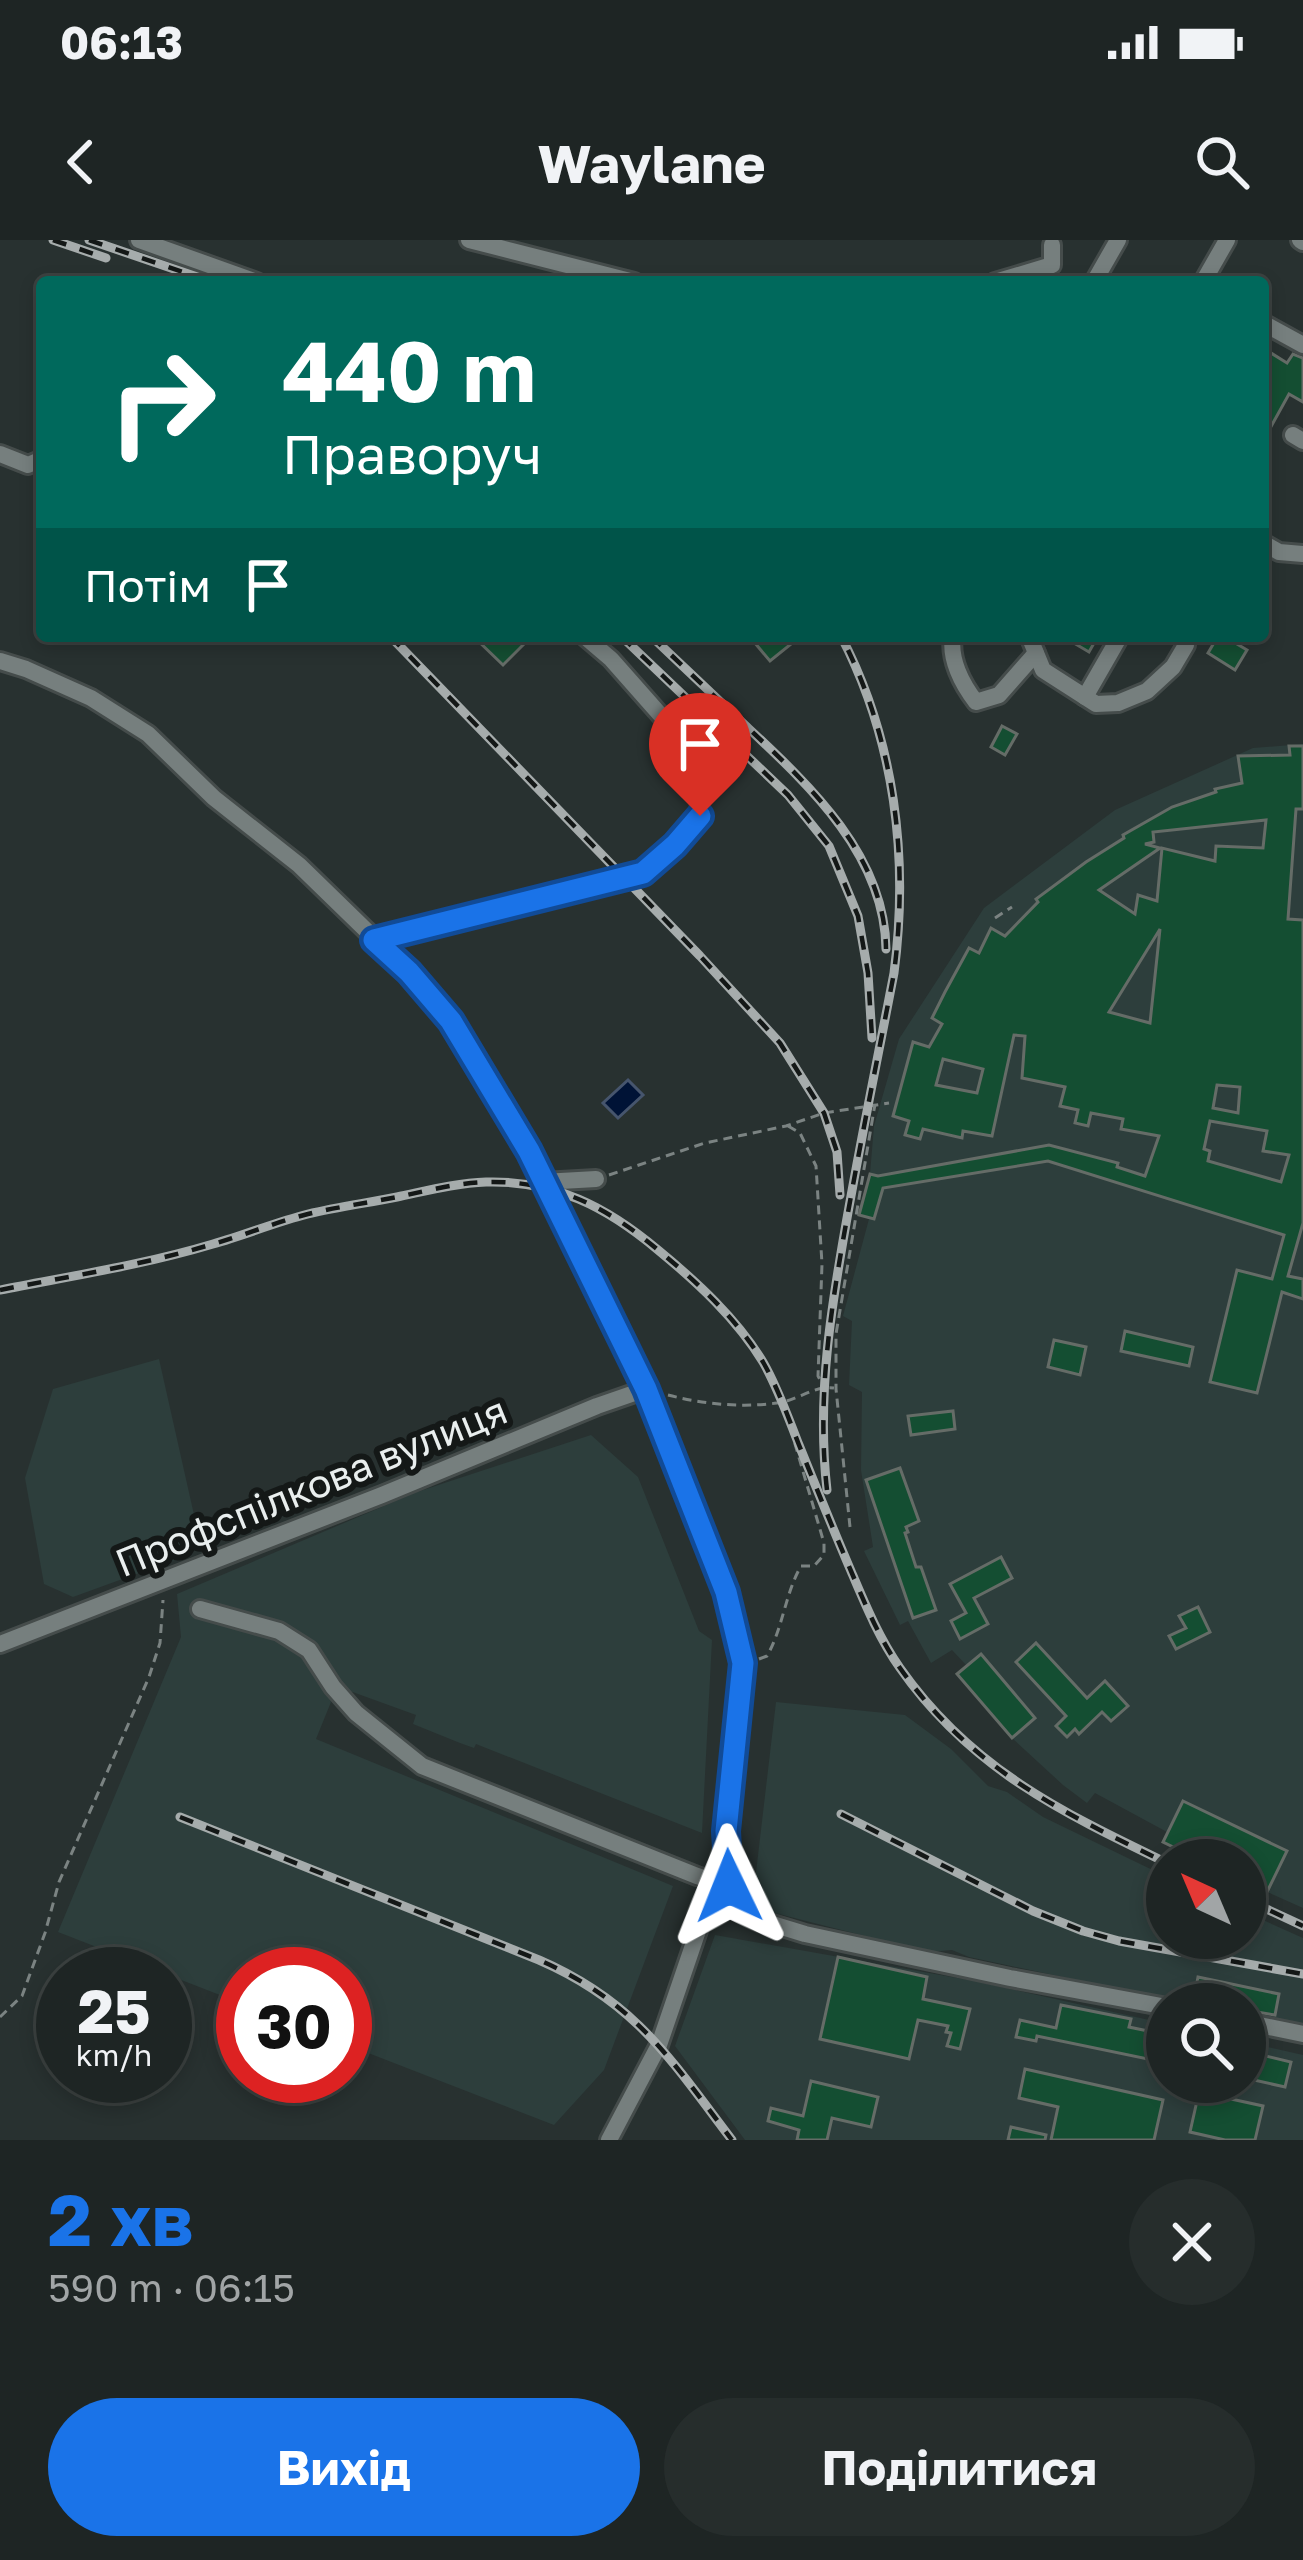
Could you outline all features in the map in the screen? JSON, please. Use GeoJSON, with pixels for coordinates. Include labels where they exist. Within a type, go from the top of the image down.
{"type":"FeatureCollection","features":[{"type":"Feature","properties":{"kind":"street"},"geometry":{"type":"LineString","coordinates":[[139,240],[239,276]]}},
{"type":"Feature","properties":{"kind":"street"},"geometry":{"type":"LineString","coordinates":[[469,240],[610,276]]}},
{"type":"Feature","properties":{"kind":"street"},"geometry":{"type":"LineString","coordinates":[[1097,276],[1118,240]]}},
{"type":"Feature","properties":{"kind":"street"},"geometry":{"type":"LineString","coordinates":[[1206,276],[1227,240]]}},
{"type":"Feature","properties":{"kind":"street"},"geometry":{"type":"LineString","coordinates":[[1015,276],[1052,265],[1052,245]]}},
{"type":"Feature","properties":{"kind":"street"},"geometry":{"type":"LineString","coordinates":[[1269,326],[1303,345]]}},
{"type":"Feature","properties":{"kind":"street"},"geometry":{"type":"LineString","coordinates":[[0,454],[28,465],[36,462]]}},
{"type":"Feature","properties":{"kind":"street"},"geometry":{"type":"LineString","coordinates":[[1269,546],[1303,554]]}},
{"type":"Feature","properties":{"kind":"street"},"geometry":{"type":"LineString","coordinates":[[374,940],[643,873],[700,816],[699,782],[686,744],[591,642]]}},
{"type":"Feature","properties":{"kind":"street"},"geometry":{"type":"LineString","coordinates":[[950,642],[962,682],[976,702],[999,695],[1032,644]]}},
{"type":"Feature","properties":{"kind":"street"},"geometry":{"type":"LineString","coordinates":[[1085,697],[1117,642]]}},
{"type":"Feature","properties":{"kind":"street"},"geometry":{"type":"LineString","coordinates":[[1032,644],[1043,670],[1096,704],[1118,703],[1148,691],[1173,667],[1186,642]]}},
{"type":"Feature","properties":{"kind":"street"},"geometry":{"type":"LineString","coordinates":[[0,661],[91,698],[148,734],[214,798],[299,865],[409,972],[451,1021],[529,1151],[646,1389],[726,1592],[743,1663],[726,1831],[729,1886],[703,1916],[658,2045],[609,2140]]}},
{"type":"Feature","properties":{"kind":"street"},"geometry":{"type":"LineString","coordinates":[[543,1182],[596,1179]]}},
{"type":"Feature","properties":{"kind":"street","name":"Профспілкова вулиця"},"geometry":{"type":"LineString","coordinates":[[0,1644],[646,1389]]}},
{"type":"Feature","properties":{"kind":"street","name":"Профспілкова вулиця"},"geometry":{"type":"LineString","coordinates":[[200,1609],[279,1631],[310,1650],[356,1713],[422,1766],[729,1886],[756,1918],[805,1934],[1146,2003]]}},
{"type":"Feature","properties":{"kind":"street"},"geometry":{"type":"LineString","coordinates":[[1266,2026],[1303,2034]]}},
{"type":"Feature","properties":{"kind":"path"},"geometry":{"type":"LineString","coordinates":[[995,917],[1012,908]]}},
{"type":"Feature","properties":{"kind":"path"},"geometry":{"type":"LineString","coordinates":[[596,1179],[706,1143],[824,1113],[889,1103]]}},
{"type":"Feature","properties":{"kind":"path"},"geometry":{"type":"LineString","coordinates":[[850,1527],[836,1389],[836,1334],[874,1104]]}},
{"type":"Feature","properties":{"kind":"path"},"geometry":{"type":"LineString","coordinates":[[786,1126],[800,1133],[816,1166],[822,1264],[818,1376],[824,1387]]}},
{"type":"Feature","properties":{"kind":"path"},"geometry":{"type":"LineString","coordinates":[[646,1389],[736,1406],[783,1403],[824,1387],[836,1389]]}},
{"type":"Feature","properties":{"kind":"path"},"geometry":{"type":"LineString","coordinates":[[743,1663],[767,1656],[779,1634],[793,1579],[801,1566],[814,1567],[824,1555],[783,1403]]}},
{"type":"Feature","properties":{"kind":"path"},"geometry":{"type":"LineString","coordinates":[[0,2017],[22,1996],[59,1882],[149,1678],[173,1576]]}},
{"type":"Feature","properties":{"kind":"shaded area"},"geometry":{"type":"Polygon","coordinates":[[[1303,744],[1303,1908],[1266,1891],[1266,1839],[1164,1839],[1167,1832],[1095,1793],[1087,1803],[1012,1738],[1035,1718],[981,1655],[967,1666],[952,1650],[931,1663],[908,1621],[900,1625],[864,1551],[873,1547],[861,1470],[862,1392],[849,1385],[852,1321],[843,1316],[869,1219],[859,1215],[870,1174],[874,1126],[899,1039],[984,908],[1115,810],[1253,748],[1303,744]]]}},
{"type":"Feature","properties":{"kind":"shaded area"},"geometry":{"type":"Polygon","coordinates":[[[159,1359],[199,1537],[183,1557],[73,1597],[44,1584],[25,1478],[53,1389],[159,1359]]]}},
{"type":"Feature","properties":{"kind":"shaded area"},"geometry":{"type":"Polygon","coordinates":[[[591,1435],[638,1477],[699,1631],[712,1640],[702,1833],[476,1744],[474,1748],[460,1743],[413,1724],[416,1715],[325,1682],[331,1702],[316,1739],[673,1886],[604,2070],[554,2125],[372,2054],[372,1947],[216,1947],[216,1993],[192,1984],[192,1947],[97,1947],[58,1932],[181,1637],[177,1594],[417,1492],[591,1435]]]}},
{"type":"Feature","properties":{"kind":"shaded area"},"geometry":{"type":"Polygon","coordinates":[[[776,1702],[905,1715],[951,1749],[988,1786],[1146,1867],[1146,1959],[1266,1959],[1266,1921],[1303,1938],[1303,2028],[1266,2020],[1266,1983],[1146,1983],[1146,1995],[952,1950],[928,1952],[763,1910],[753,1898],[776,1702]]]}},
{"type":"Feature","properties":{"kind":"shaded area"},"geometry":{"type":"Polygon","coordinates":[[[715,1935],[974,1981],[1146,2019],[1146,2103],[1266,2103],[1266,2047],[1303,2055],[1303,2140],[745,2140],[675,2046],[715,1935]]]}},
{"type":"Feature","properties":{"kind":"water"},"geometry":{"type":"Polygon","coordinates":[[[628,1080],[643,1095],[618,1118],[603,1103],[628,1080]]]}},
{"type":"Feature","properties":{"kind":"building"},"geometry":{"type":"Polygon","coordinates":[[[1269,352],[1287,363],[1293,354],[1303,358],[1303,402],[1289,394],[1269,430],[1269,352]]]}},
{"type":"Feature","properties":{"kind":"building"},"geometry":{"type":"Polygon","coordinates":[[[479,642],[526,642],[503,665],[479,642]]]}},
{"type":"Feature","properties":{"kind":"building"},"geometry":{"type":"Polygon","coordinates":[[[754,642],[794,642],[770,661],[754,642]]]}},
{"type":"Feature","properties":{"kind":"building"},"geometry":{"type":"Polygon","coordinates":[[[1072,642],[1095,642],[1089,652],[1072,642]]]}},
{"type":"Feature","properties":{"kind":"building"},"geometry":{"type":"Polygon","coordinates":[[[1214,642],[1234,642],[1247,650],[1235,670],[1208,653],[1214,642]]]}},
{"type":"Feature","properties":{"kind":"building"},"geometry":{"type":"Polygon","coordinates":[[[1002,726],[1017,734],[1005,755],[991,747],[1002,726]]]}},
{"type":"Feature","properties":{"kind":"building"},"geometry":{"type":"Polygon","coordinates":[[[1289,746],[1303,746],[1303,809],[1296,809],[1288,919],[1303,920],[1303,1223],[1288,1276],[1303,1279],[1303,1299],[1282,1292],[1257,1393],[1210,1382],[1237,1270],[1272,1279],[1284,1235],[1048,1161],[883,1188],[874,1219],[859,1215],[870,1174],[1049,1145],[1118,1163],[1117,1167],[1145,1176],[1159,1136],[1121,1129],[1123,1119],[1091,1113],[1088,1126],[1075,1123],[1078,1110],[1060,1106],[1065,1087],[1022,1078],[1025,1036],[1014,1035],[992,1136],[963,1131],[962,1138],[923,1129],[920,1139],[905,1135],[909,1121],[893,1116],[913,1042],[929,1047],[942,1024],[932,1018],[945,992],[969,948],[979,953],[991,928],[1005,936],[1036,899],[1123,835],[1172,807],[1242,783],[1238,756],[1290,755],[1289,746]],[[1266,820],[1153,832],[1154,842],[1145,844],[1160,848],[1099,890],[1135,914],[1138,895],[1157,901],[1162,848],[1215,861],[1216,846],[1263,848],[1266,820]],[[1160,929],[1109,1012],[1150,1023],[1160,929]],[[943,1059],[936,1085],[977,1093],[983,1069],[943,1059]],[[1217,1085],[1213,1108],[1238,1113],[1240,1087],[1217,1085]],[[1210,1121],[1204,1149],[1210,1151],[1208,1161],[1281,1182],[1289,1155],[1263,1151],[1267,1131],[1210,1121]]]}},
{"type":"Feature","properties":{"kind":"building"},"geometry":{"type":"Polygon","coordinates":[[[1125,1331],[1193,1347],[1189,1366],[1121,1351],[1125,1331]]]}},
{"type":"Feature","properties":{"kind":"building"},"geometry":{"type":"Polygon","coordinates":[[[1054,1340],[1086,1347],[1080,1375],[1048,1367],[1054,1340]]]}},
{"type":"Feature","properties":{"kind":"building"},"geometry":{"type":"Polygon","coordinates":[[[953,1411],[955,1429],[911,1435],[908,1416],[953,1411]]]}},
{"type":"Feature","properties":{"kind":"building"},"geometry":{"type":"Polygon","coordinates":[[[900,1468],[919,1521],[906,1527],[905,1533],[936,1610],[913,1618],[866,1480],[900,1468]]]}},
{"type":"Feature","properties":{"kind":"building"},"geometry":{"type":"Polygon","coordinates":[[[1001,1557],[1012,1578],[974,1598],[988,1624],[960,1639],[951,1621],[966,1613],[950,1584],[1001,1557]]]}},
{"type":"Feature","properties":{"kind":"building"},"geometry":{"type":"Polygon","coordinates":[[[1198,1607],[1210,1632],[1176,1649],[1169,1636],[1186,1628],[1179,1616],[1198,1607]]]}},
{"type":"Feature","properties":{"kind":"building"},"geometry":{"type":"Polygon","coordinates":[[[1036,1643],[1087,1698],[1105,1681],[1128,1706],[1111,1721],[1102,1712],[1079,1734],[1075,1729],[1067,1737],[1056,1726],[1066,1716],[1016,1662],[1036,1643]]]}},
{"type":"Feature","properties":{"kind":"building"},"geometry":{"type":"Polygon","coordinates":[[[981,1654],[1035,1718],[1012,1738],[957,1674],[981,1654]]]}},
{"type":"Feature","properties":{"kind":"building"},"geometry":{"type":"Polygon","coordinates":[[[1183,1801],[1262,1839],[1164,1839],[1183,1801]]]}},
{"type":"Feature","properties":{"kind":"building"},"geometry":{"type":"Polygon","coordinates":[[[1266,1841],[1287,1851],[1266,1892],[1266,1841]]]}},
{"type":"Feature","properties":{"kind":"building"},"geometry":{"type":"Polygon","coordinates":[[[838,1957],[927,1977],[923,1999],[970,2009],[960,2049],[947,2046],[948,2026],[918,2020],[909,2059],[820,2039],[838,1957]]]}},
{"type":"Feature","properties":{"kind":"building"},"geometry":{"type":"Polygon","coordinates":[[[1266,1991],[1279,1994],[1275,2015],[1266,2014],[1266,1991]]]}},
{"type":"Feature","properties":{"kind":"building"},"geometry":{"type":"Polygon","coordinates":[[[1061,2005],[1131,2019],[1129,2027],[1146,2031],[1146,2059],[1037,2036],[1036,2041],[1016,2037],[1020,2020],[1056,2028],[1061,2005]]]}},
{"type":"Feature","properties":{"kind":"building"},"geometry":{"type":"Polygon","coordinates":[[[1266,2056],[1291,2062],[1285,2087],[1266,2083],[1266,2056]]]}},
{"type":"Feature","properties":{"kind":"building"},"geometry":{"type":"Polygon","coordinates":[[[1025,2069],[1146,2096],[1146,2103],[1162,2103],[1154,2140],[1051,2140],[1058,2107],[1019,2098],[1025,2069]]]}},
{"type":"Feature","properties":{"kind":"building"},"geometry":{"type":"Polygon","coordinates":[[[811,2081],[878,2097],[871,2127],[832,2118],[827,2140],[797,2140],[799,2130],[768,2121],[771,2108],[803,2116],[811,2081]]]}},
{"type":"Feature","properties":{"kind":"building"},"geometry":{"type":"Polygon","coordinates":[[[1197,2103],[1263,2106],[1255,2140],[1225,2140],[1190,2132],[1197,2103]]]}},
{"type":"Feature","properties":{"kind":"building"},"geometry":{"type":"Polygon","coordinates":[[[1011,2127],[1046,2135],[1045,2140],[1008,2140],[1011,2127]]]}},
{"type":"Feature","properties":{"kind":"railway"},"geometry":{"type":"LineString","coordinates":[[53,240],[106,258]]}},
{"type":"Feature","properties":{"kind":"railway"},"geometry":{"type":"LineString","coordinates":[[89,240],[194,276]]}},
{"type":"Feature","properties":{"kind":"railway"},"geometry":{"type":"LineString","coordinates":[[396,642],[780,1043],[824,1113],[837,1152],[840,1195]]}},
{"type":"Feature","properties":{"kind":"railway"},"geometry":{"type":"LineString","coordinates":[[627,642],[788,795],[829,846],[858,916],[872,1038]]}},
{"type":"Feature","properties":{"kind":"railway"},"geometry":{"type":"LineString","coordinates":[[657,642],[794,773],[839,824],[873,883],[886,949]]}},
{"type":"Feature","properties":{"kind":"railway"},"geometry":{"type":"LineString","coordinates":[[827,1490],[823,1418],[832,1313],[894,973],[900,886],[885,758],[874,716],[844,642]]}},
{"type":"Feature","properties":{"kind":"railway"},"geometry":{"type":"LineString","coordinates":[[0,1290],[160,1258],[308,1214],[464,1184],[535,1186],[579,1199],[639,1235],[687,1275],[753,1346],[778,1392],[873,1621],[892,1657],[927,1703],[1020,1784],[1146,1853]]}},
{"type":"Feature","properties":{"kind":"railway"},"geometry":{"type":"LineString","coordinates":[[841,1814],[1033,1911],[1083,1931],[1303,1974]]}},
{"type":"Feature","properties":{"kind":"railway"},"geometry":{"type":"LineString","coordinates":[[180,1817],[573,1977],[627,2014],[649,2036],[732,2140]]}},
{"type":"Feature","properties":{"kind":"railway"},"geometry":{"type":"LineString","coordinates":[[1266,1909],[1303,1926]]}},
{"type":"Feature","properties":{"kind":"route"},"geometry":{"type":"LineString","coordinates":[[700,816],[643,873],[374,940],[451,1021],[529,1151],[646,1389],[726,1592],[743,1663],[726,1831],[729,1886]]}}]}
